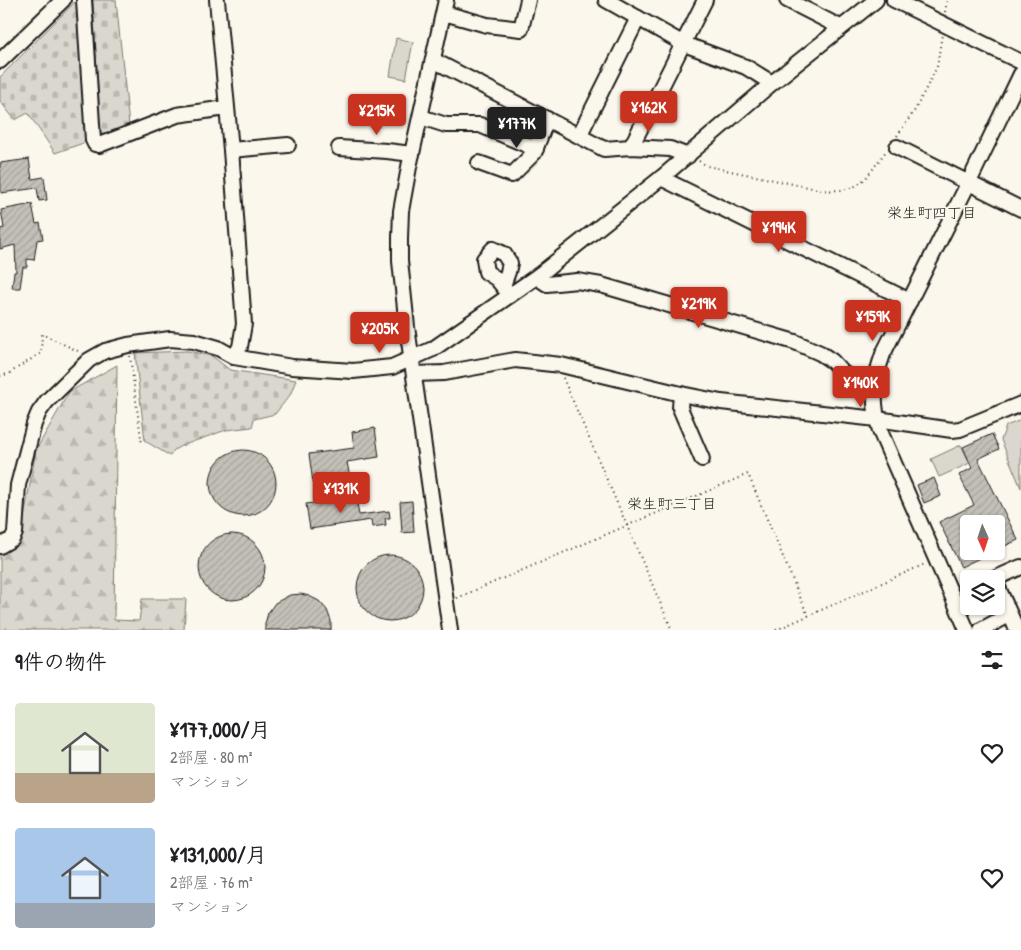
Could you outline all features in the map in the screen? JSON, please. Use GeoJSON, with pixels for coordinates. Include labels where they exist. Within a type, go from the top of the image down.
{"type":"FeatureCollection","features":[{"type":"Feature","properties":{"kind":"street"},"geometry":{"type":"LineString","coordinates":[[0,61],[63,0]]}},
{"type":"Feature","properties":{"kind":"street"},"geometry":{"type":"LineString","coordinates":[[84,0],[93,140],[95,144],[98,145],[177,116],[226,108]]}},
{"type":"Feature","properties":{"kind":"street"},"geometry":{"type":"LineString","coordinates":[[217,0],[226,108],[232,150],[244,324],[240,347],[234,357]]}},
{"type":"Feature","properties":{"kind":"street"},"geometry":{"type":"LineString","coordinates":[[450,630],[400,260],[401,211],[445,6],[487,25],[521,29],[528,0]]}},
{"type":"Feature","properties":{"kind":"street"},"geometry":{"type":"LineString","coordinates":[[606,0],[684,44],[746,67],[772,83]]}},
{"type":"Feature","properties":{"kind":"street"},"geometry":{"type":"LineString","coordinates":[[631,147],[705,0]]}},
{"type":"Feature","properties":{"kind":"street"},"geometry":{"type":"LineString","coordinates":[[787,0],[840,27]]}},
{"type":"Feature","properties":{"kind":"street"},"geometry":{"type":"LineString","coordinates":[[0,546],[12,539],[15,533],[18,485],[39,412],[47,400],[89,360],[105,351],[128,345],[183,339],[218,348],[234,357],[292,367],[353,371],[392,367],[433,349],[506,290],[539,275],[691,157],[772,83],[876,0]]}},
{"type":"Feature","properties":{"kind":"street"},"geometry":{"type":"LineString","coordinates":[[894,0],[1021,62]]}},
{"type":"Feature","properties":{"kind":"street"},"geometry":{"type":"LineString","coordinates":[[579,136],[638,18]]}},
{"type":"Feature","properties":{"kind":"street"},"geometry":{"type":"LineString","coordinates":[[433,60],[604,149],[631,147],[670,149],[691,157]]}},
{"type":"Feature","properties":{"kind":"street"},"geometry":{"type":"LineString","coordinates":[[967,630],[880,431],[874,393],[875,378],[883,354],[1021,74]]}},
{"type":"Feature","properties":{"kind":"street"},"geometry":{"type":"LineString","coordinates":[[421,117],[446,125],[480,124],[536,149]]}},
{"type":"Feature","properties":{"kind":"street"},"geometry":{"type":"LineString","coordinates":[[479,163],[512,175],[534,153],[547,120]]}},
{"type":"Feature","properties":{"kind":"street"},"geometry":{"type":"LineString","coordinates":[[894,144],[1021,209]]}},
{"type":"Feature","properties":{"kind":"street"},"geometry":{"type":"LineString","coordinates":[[232,150],[288,145]]}},
{"type":"Feature","properties":{"kind":"street"},"geometry":{"type":"LineString","coordinates":[[339,148],[412,154]]}},
{"type":"Feature","properties":{"kind":"street"},"geometry":{"type":"LineString","coordinates":[[662,178],[910,301]]}},
{"type":"Feature","properties":{"kind":"street"},"geometry":{"type":"LineString","coordinates":[[539,275],[541,280],[547,284],[576,281],[601,285],[795,342],[820,353],[832,361],[844,373],[874,393]]}},
{"type":"Feature","properties":{"kind":"street"},"geometry":{"type":"LineString","coordinates":[[414,374],[444,373],[515,360],[561,365],[721,402],[877,419],[952,430],[960,429],[1021,404]]}},
{"type":"Feature","properties":{"kind":"street"},"geometry":{"type":"LineString","coordinates":[[681,394],[680,408],[702,459]]}},
{"type":"Feature","properties":{"kind":"street"},"geometry":{"type":"LineString","coordinates":[[1005,574],[1021,567]]}},
{"type":"Feature","properties":{"kind":"street"},"geometry":{"type":"LineString","coordinates":[[1005,605],[1017,630]]}},
{"type":"Feature","properties":{"kind":"street"},"geometry":{"type":"LineString","coordinates":[[981,630],[1009,615]]}},
{"type":"Feature","properties":{"kind":"path"},"geometry":{"type":"LineString","coordinates":[[691,157],[707,166],[822,190],[840,191],[860,184],[894,144],[915,110],[937,67],[947,0]]}},
{"type":"Feature","properties":{"kind":"path"},"geometry":{"type":"LineString","coordinates":[[0,376],[8,374],[41,353],[42,334],[86,355],[89,360]]}},
{"type":"Feature","properties":{"kind":"path"},"geometry":{"type":"LineString","coordinates":[[128,345],[142,445]]}},
{"type":"Feature","properties":{"kind":"path"},"geometry":{"type":"LineString","coordinates":[[561,365],[560,372],[672,630]]}},
{"type":"Feature","properties":{"kind":"path"},"geometry":{"type":"LineString","coordinates":[[447,603],[748,474],[808,616]]}},
{"type":"Feature","properties":{"kind":"path"},"geometry":{"type":"LineString","coordinates":[[776,630],[936,559]]}},
{"type":"Feature","properties":{"kind":"green space"},"geometry":{"type":"Polygon","coordinates":[[[77,0],[89,141],[55,153],[28,113],[15,120],[0,101],[0,77],[77,0]]]}},
{"type":"Feature","properties":{"kind":"green space"},"geometry":{"type":"Polygon","coordinates":[[[93,0],[116,0],[130,135],[101,140],[93,0]]]}},
{"type":"Feature","properties":{"kind":"green space"},"geometry":{"type":"Polygon","coordinates":[[[396,38],[413,42],[406,79],[390,76],[396,38]]]}},
{"type":"Feature","properties":{"kind":"green space"},"geometry":{"type":"Polygon","coordinates":[[[187,351],[212,356],[230,370],[296,380],[290,395],[275,414],[254,419],[252,427],[226,430],[181,446],[174,450],[170,456],[145,441],[135,353],[187,351]]]}},
{"type":"Feature","properties":{"kind":"green space"},"geometry":{"type":"Polygon","coordinates":[[[117,365],[114,620],[139,621],[142,599],[186,599],[184,630],[0,630],[0,553],[11,547],[22,529],[36,450],[69,392],[117,365]]]}},
{"type":"Feature","properties":{"kind":"green space"},"geometry":{"type":"Polygon","coordinates":[[[1021,420],[1021,488],[1001,440],[1006,426],[1021,420]]]}},
{"type":"Feature","properties":{"kind":"green space"},"geometry":{"type":"Polygon","coordinates":[[[961,445],[970,463],[939,477],[931,459],[961,445]]]}},
{"type":"Feature","properties":{"kind":"building"},"geometry":{"type":"Polygon","coordinates":[[[29,159],[32,179],[44,177],[47,200],[39,201],[37,188],[1,193],[0,163],[29,159]]]}},
{"type":"Feature","properties":{"kind":"building"},"geometry":{"type":"Polygon","coordinates":[[[32,204],[36,224],[40,223],[43,239],[37,240],[34,260],[27,259],[27,267],[23,267],[20,288],[12,288],[14,272],[16,272],[15,245],[0,249],[0,229],[4,228],[1,210],[32,204]]]}},
{"type":"Feature","properties":{"kind":"building"},"geometry":{"type":"Polygon","coordinates":[[[375,428],[379,457],[347,462],[350,478],[313,483],[309,454],[354,448],[352,432],[375,428]]]}},
{"type":"Feature","properties":{"kind":"building"},"geometry":{"type":"Polygon","coordinates":[[[992,434],[999,449],[978,459],[1018,540],[1005,546],[1005,515],[960,515],[960,560],[975,560],[961,567],[939,522],[974,505],[959,475],[972,468],[963,447],[992,434]]]}},
{"type":"Feature","properties":{"kind":"building"},"geometry":{"type":"Polygon","coordinates":[[[243,450],[256,452],[271,465],[274,470],[276,483],[274,496],[261,511],[256,514],[243,516],[230,514],[215,501],[212,496],[210,483],[212,470],[225,455],[230,452],[243,450]]]}},
{"type":"Feature","properties":{"kind":"building"},"geometry":{"type":"Polygon","coordinates":[[[934,478],[941,496],[924,503],[917,485],[934,478]]]}},
{"type":"Feature","properties":{"kind":"building"},"geometry":{"type":"Polygon","coordinates":[[[356,497],[359,515],[389,511],[390,518],[385,518],[386,525],[372,527],[371,520],[310,529],[306,504],[356,497]]]}},
{"type":"Feature","properties":{"kind":"building"},"geometry":{"type":"Polygon","coordinates":[[[412,501],[414,532],[402,533],[400,502],[412,501]]]}},
{"type":"Feature","properties":{"kind":"building"},"geometry":{"type":"Polygon","coordinates":[[[232,534],[245,536],[255,544],[263,554],[265,567],[263,580],[255,590],[245,598],[232,600],[219,598],[209,590],[201,580],[199,567],[201,554],[209,544],[219,536],[232,534]]]}},
{"type":"Feature","properties":{"kind":"building"},"geometry":{"type":"Polygon","coordinates":[[[390,555],[403,557],[413,565],[421,575],[423,588],[421,601],[413,611],[403,619],[390,621],[377,619],[367,611],[359,601],[357,588],[359,575],[367,565],[377,557],[390,555]]]}},
{"type":"Feature","properties":{"kind":"building"},"geometry":{"type":"Polygon","coordinates":[[[301,594],[319,601],[327,610],[331,621],[331,630],[265,630],[268,613],[275,603],[290,595],[301,594]]]}},
{"type":"Feature","properties":{"kind":"district","name":"栄生町四丁目"},"geometry":{"type":"Point","coordinates":[932,212]}},
{"type":"Feature","properties":{"kind":"district","name":"栄生町三丁目"},"geometry":{"type":"Point","coordinates":[672,503]}}]}
